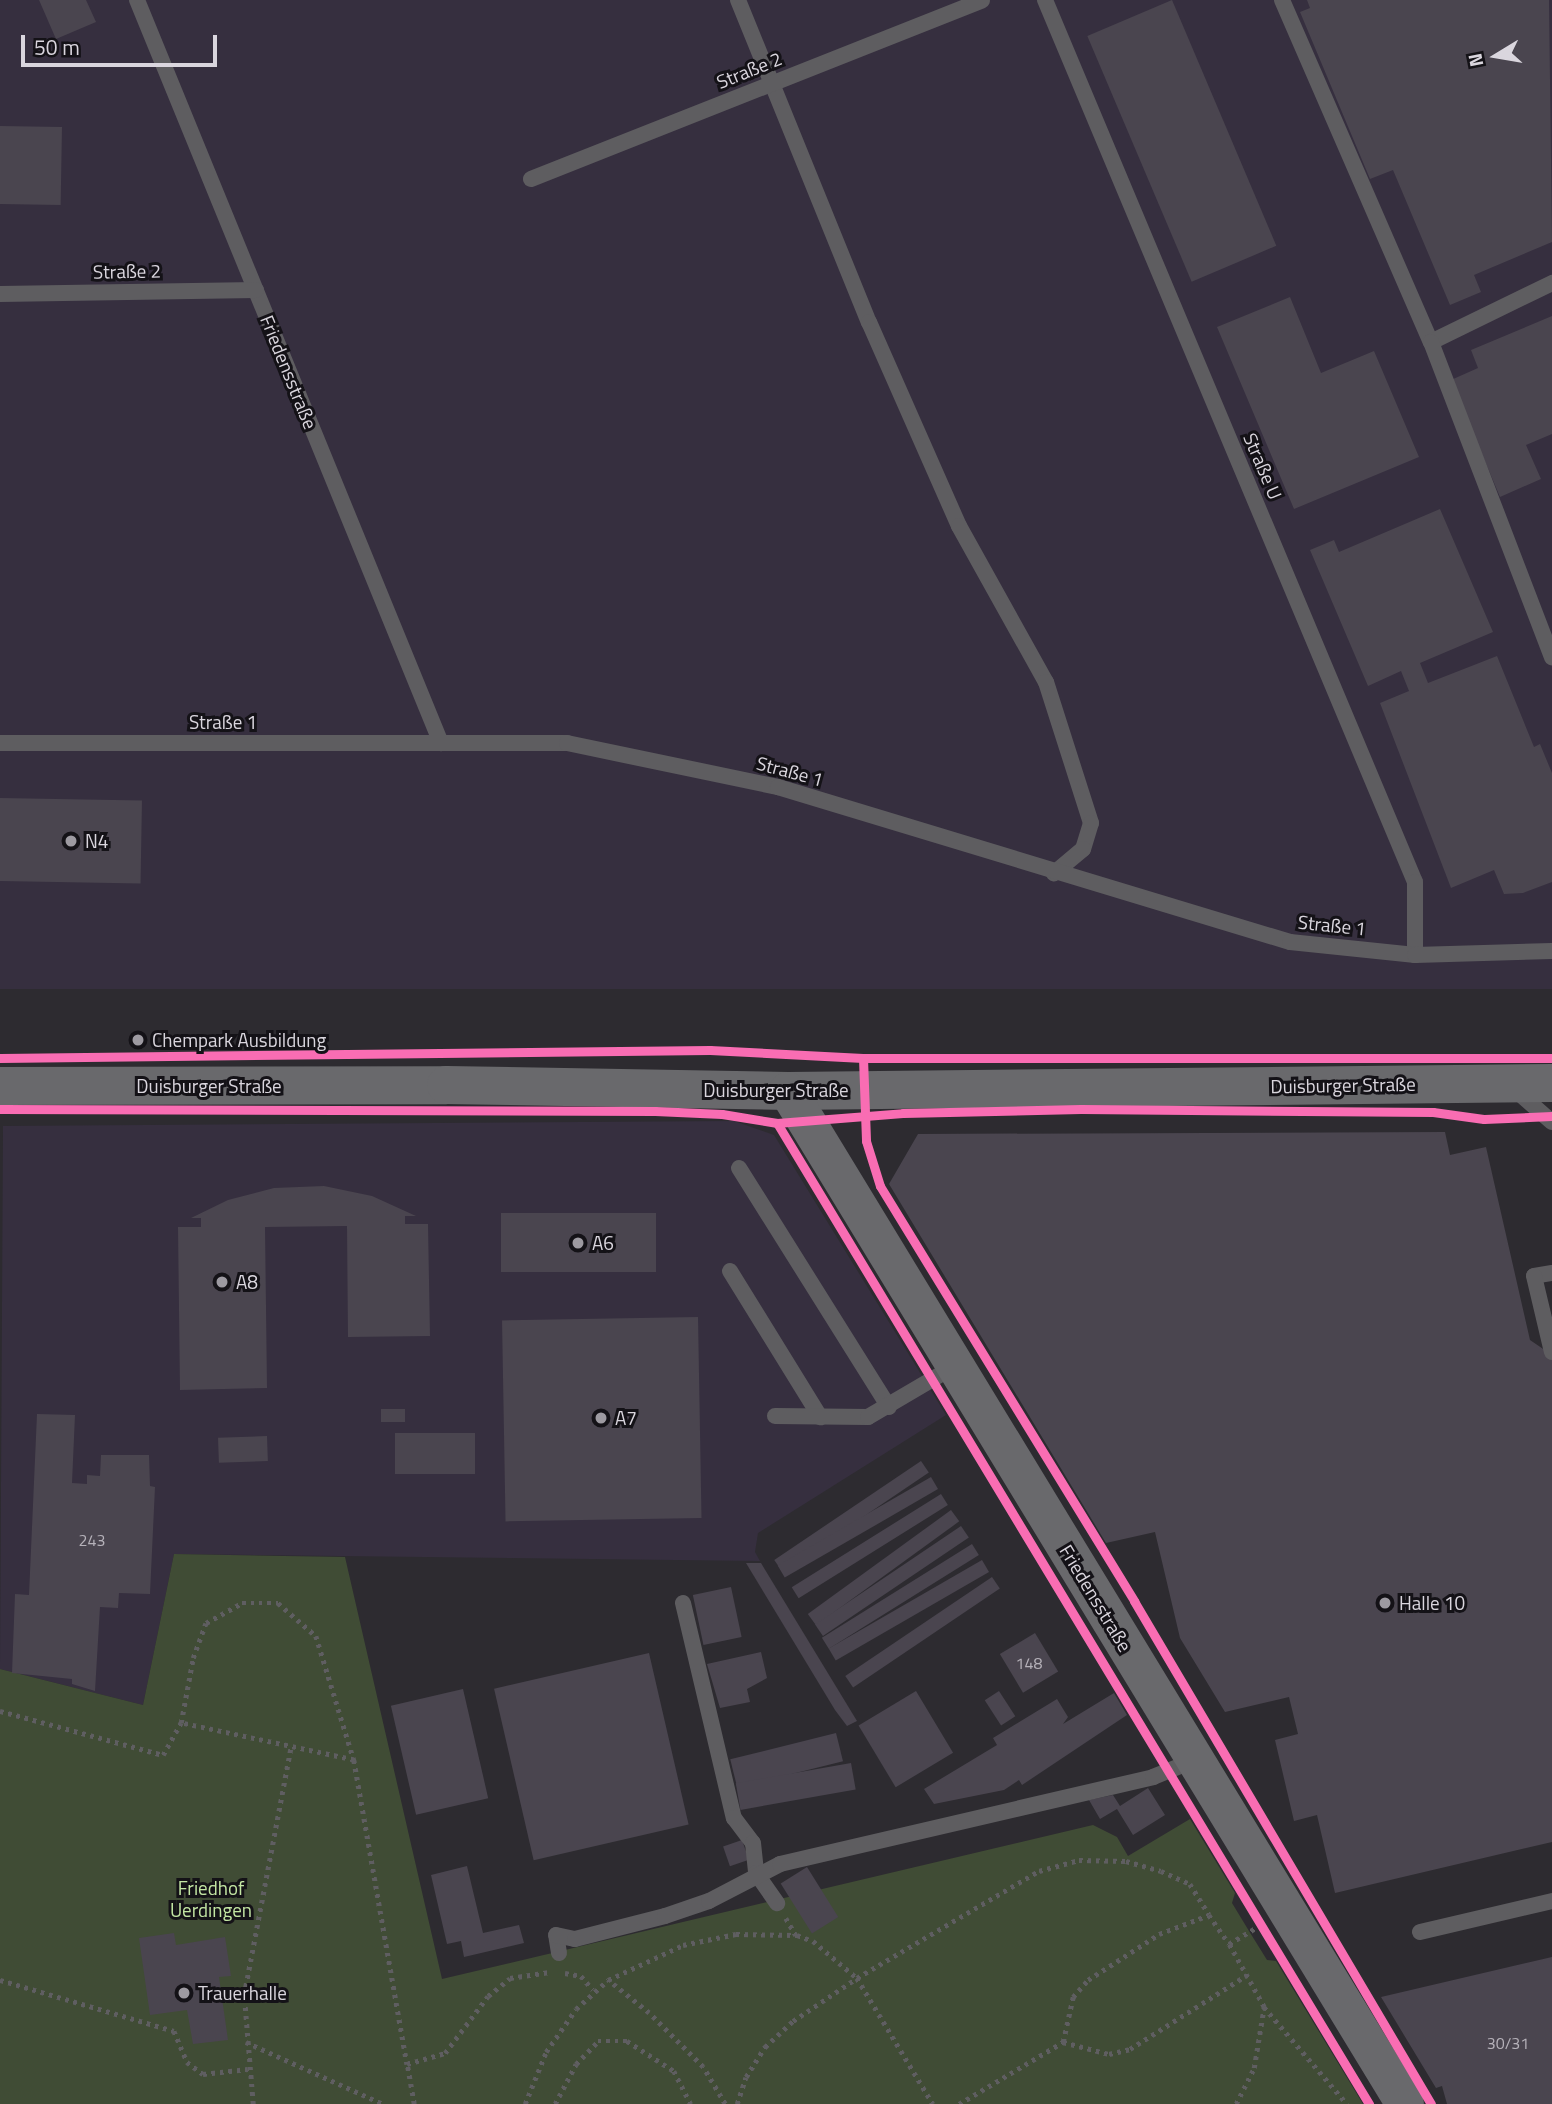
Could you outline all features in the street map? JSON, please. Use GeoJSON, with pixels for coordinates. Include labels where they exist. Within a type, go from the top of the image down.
{"type":"FeatureCollection","features":[{"type":"Feature","properties":{"kind":"main road","name":"Duisburger Straße"},"geometry":{"type":"LineString","coordinates":[[0,1086],[446,1085],[788,1091],[1552,1083]]}},
{"type":"Feature","properties":{"kind":"main road","name":"Friedensstraße"},"geometry":{"type":"LineString","coordinates":[[788,1091],[1405,2104]]}},
{"type":"Feature","properties":{"kind":"lane","name":"Friedensstraße"},"geometry":{"type":"LineString","coordinates":[[137,0],[440,743]]}},
{"type":"Feature","properties":{"kind":"lane"},"geometry":{"type":"LineString","coordinates":[[738,0],[869,322],[954,513],[1050,694],[1091,822],[1083,849],[1054,873]]}},
{"type":"Feature","properties":{"kind":"lane","name":"Straße 2"},"geometry":{"type":"LineString","coordinates":[[531,179],[982,0]]}},
{"type":"Feature","properties":{"kind":"lane","name":"Straße U"},"geometry":{"type":"LineString","coordinates":[[1045,0],[1415,882],[1415,955]]}},
{"type":"Feature","properties":{"kind":"lane"},"geometry":{"type":"LineString","coordinates":[[1282,0],[1431,342],[1552,658]]}},
{"type":"Feature","properties":{"kind":"lane"},"geometry":{"type":"LineString","coordinates":[[1431,342],[1552,283]]}},
{"type":"Feature","properties":{"kind":"lane","name":"Straße 2"},"geometry":{"type":"LineString","coordinates":[[0,295],[256,290]]}},
{"type":"Feature","properties":{"kind":"lane","name":"Straße 1"},"geometry":{"type":"LineString","coordinates":[[0,743],[567,743],[778,787],[1054,873],[1290,942],[1415,955],[1552,951]]}},
{"type":"Feature","properties":{"kind":"lane"},"geometry":{"type":"LineString","coordinates":[[1507,1083],[1552,1122]]}},
{"type":"Feature","properties":{"kind":"lane"},"geometry":{"type":"LineString","coordinates":[[739,1168],[889,1407]]}},
{"type":"Feature","properties":{"kind":"lane"},"geometry":{"type":"LineString","coordinates":[[730,1271],[820,1417]]}},
{"type":"Feature","properties":{"kind":"lane"},"geometry":{"type":"LineString","coordinates":[[1552,1273],[1534,1276],[1552,1352]]}},
{"type":"Feature","properties":{"kind":"lane"},"geometry":{"type":"LineString","coordinates":[[775,1416],[868,1417],[955,1366]]}},
{"type":"Feature","properties":{"kind":"lane"},"geometry":{"type":"LineString","coordinates":[[683,1602],[734,1818],[753,1843],[755,1873],[777,1903]]}},
{"type":"Feature","properties":{"kind":"lane"},"geometry":{"type":"LineString","coordinates":[[559,1953],[556,1935],[575,1939],[665,1916],[709,1901],[755,1873],[1153,1777],[1195,1760]]}},
{"type":"Feature","properties":{"kind":"lane"},"geometry":{"type":"LineString","coordinates":[[1420,1932],[1552,1901]]}},
{"type":"Feature","properties":{"kind":"path"},"geometry":{"type":"LineString","coordinates":[[0,1711],[163,1755],[181,1723],[193,1658],[206,1623],[242,1603],[278,1603],[316,1636],[354,1760],[414,2104]]}},
{"type":"Feature","properties":{"kind":"path"},"geometry":{"type":"LineString","coordinates":[[181,1723],[354,1760]]}},
{"type":"Feature","properties":{"kind":"path"},"geometry":{"type":"LineString","coordinates":[[253,2104],[245,2041],[244,1995],[291,1746]]}},
{"type":"Feature","properties":{"kind":"path"},"geometry":{"type":"LineString","coordinates":[[737,2104],[746,2077],[765,2047],[793,2021],[857,1978],[1040,1871],[1079,1860],[1126,1861],[1161,1871],[1190,1884],[1229,1944],[1264,2007],[1347,2104]]}},
{"type":"Feature","properties":{"kind":"path"},"geometry":{"type":"LineString","coordinates":[[1063,2042],[1073,1997],[1088,1980],[1159,1934],[1209,1914]]}},
{"type":"Feature","properties":{"kind":"path"},"geometry":{"type":"LineString","coordinates":[[1229,1944],[1260,1925]]}},
{"type":"Feature","properties":{"kind":"path"},"geometry":{"type":"LineString","coordinates":[[525,2104],[546,2052],[593,1990],[608,1980],[683,1945],[736,1934],[797,1935],[813,1941],[857,1978],[933,2104]]}},
{"type":"Feature","properties":{"kind":"path"},"geometry":{"type":"LineString","coordinates":[[407,2064],[445,2053],[488,1996],[510,1978],[562,1972],[581,1976],[593,1990]]}},
{"type":"Feature","properties":{"kind":"path"},"geometry":{"type":"LineString","coordinates":[[959,2104],[1063,2042],[1109,2054],[1130,2049],[1247,1975]]}},
{"type":"Feature","properties":{"kind":"path"},"geometry":{"type":"LineString","coordinates":[[0,1980],[174,2031],[184,2046],[187,2062],[203,2074],[248,2069]]}},
{"type":"Feature","properties":{"kind":"path"},"geometry":{"type":"LineString","coordinates":[[608,1980],[649,2012],[703,2067],[725,2104]]}},
{"type":"Feature","properties":{"kind":"path"},"geometry":{"type":"LineString","coordinates":[[1236,2104],[1254,2068],[1264,2007]]}},
{"type":"Feature","properties":{"kind":"path"},"geometry":{"type":"LineString","coordinates":[[245,2041],[383,2104]]}},
{"type":"Feature","properties":{"kind":"path"},"geometry":{"type":"LineString","coordinates":[[555,2104],[576,2064],[598,2041],[627,2041],[674,2071],[691,2104]]}},
{"type":"Feature","properties":{"kind":"shaded area"},"geometry":{"type":"Polygon","coordinates":[[[0,0],[1552,0],[1552,989],[0,989],[0,0]]]}},
{"type":"Feature","properties":{"kind":"shaded area"},"geometry":{"type":"Polygon","coordinates":[[[734,1121],[774,1135],[946,1415],[758,1533],[755,1552],[760,1561],[174,1554],[143,1705],[0,1669],[3,1126],[734,1121]]]}},
{"type":"Feature","properties":{"kind":"green space","name":"Friedhof Uerdingen"},"geometry":{"type":"Polygon","coordinates":[[[174,1554],[345,1557],[442,1979],[1093,1825],[1117,1837],[1128,1856],[1190,1819],[1235,1893],[1232,1903],[1267,1960],[1276,1961],[1363,2104],[0,2104],[0,1669],[143,1705],[174,1554]]]}},
{"type":"Feature","properties":{"kind":"building"},"geometry":{"type":"Polygon","coordinates":[[[39,0],[86,0],[96,22],[56,39],[39,0]]]}},
{"type":"Feature","properties":{"kind":"building"},"geometry":{"type":"Polygon","coordinates":[[[1172,0],[1276,246],[1192,282],[1087,36],[1172,0]]]}},
{"type":"Feature","properties":{"kind":"building"},"geometry":{"type":"Polygon","coordinates":[[[1307,0],[1549,0],[1552,242],[1474,275],[1481,292],[1450,305],[1393,170],[1370,179],[1300,12],[1310,8],[1307,0]]]}},
{"type":"Feature","properties":{"kind":"building"},"geometry":{"type":"Polygon","coordinates":[[[0,126],[62,127],[61,205],[0,204],[0,126]]]}},
{"type":"Feature","properties":{"kind":"building"},"geometry":{"type":"Polygon","coordinates":[[[1290,297],[1321,373],[1374,351],[1419,457],[1294,509],[1217,327],[1290,297]]]}},
{"type":"Feature","properties":{"kind":"building"},"geometry":{"type":"Polygon","coordinates":[[[1552,316],[1552,434],[1526,445],[1541,479],[1500,497],[1451,380],[1478,368],[1471,350],[1552,316]]]}},
{"type":"Feature","properties":{"kind":"building"},"geometry":{"type":"Polygon","coordinates":[[[1440,509],[1493,632],[1420,663],[1428,683],[1497,656],[1534,747],[1540,744],[1552,773],[1552,882],[1523,893],[1504,894],[1494,870],[1451,888],[1380,703],[1409,691],[1401,671],[1368,686],[1310,550],[1334,540],[1339,552],[1440,509]]]}},
{"type":"Feature","properties":{"kind":"building","name":"N4"},"geometry":{"type":"Polygon","coordinates":[[[0,798],[142,800],[141,883],[0,881],[0,798]]]}},
{"type":"Feature","properties":{"kind":"building"},"geometry":{"type":"Polygon","coordinates":[[[1445,1132],[1450,1155],[1486,1147],[1530,1340],[1552,1355],[1552,1842],[1335,1893],[1317,1815],[1294,1821],[1275,1740],[1298,1734],[1289,1697],[1225,1712],[1180,1638],[1155,1532],[1106,1543],[889,1184],[918,1134],[1445,1132]]]}},
{"type":"Feature","properties":{"kind":"building","name":"A8"},"geometry":{"type":"Polygon","coordinates":[[[324,1186],[372,1196],[416,1216],[405,1216],[405,1224],[428,1224],[430,1336],[348,1337],[347,1226],[265,1227],[267,1388],[180,1390],[178,1227],[201,1227],[201,1218],[191,1218],[228,1200],[274,1188],[324,1186]]]}},
{"type":"Feature","properties":{"kind":"building","name":"A6"},"geometry":{"type":"Polygon","coordinates":[[[501,1213],[656,1213],[656,1272],[501,1272],[501,1213]]]}},
{"type":"Feature","properties":{"kind":"building","name":"A7"},"geometry":{"type":"Polygon","coordinates":[[[698,1317],[702,1518],[506,1521],[502,1320],[698,1317]]]}},
{"type":"Feature","properties":{"kind":"building"},"geometry":{"type":"Polygon","coordinates":[[[381,1409],[405,1409],[405,1422],[381,1422],[381,1409]]]}},
{"type":"Feature","properties":{"kind":"building"},"geometry":{"type":"Polygon","coordinates":[[[37,1414],[75,1415],[72,1483],[87,1484],[87,1475],[100,1476],[101,1455],[149,1455],[150,1486],[155,1487],[150,1594],[119,1593],[118,1608],[100,1607],[95,1691],[72,1684],[72,1679],[12,1673],[15,1594],[29,1595],[37,1414]]]}},
{"type":"Feature","properties":{"kind":"building"},"geometry":{"type":"Polygon","coordinates":[[[395,1433],[475,1433],[475,1474],[395,1474],[395,1433]]]}},
{"type":"Feature","properties":{"kind":"building"},"geometry":{"type":"Polygon","coordinates":[[[267,1436],[268,1461],[219,1463],[218,1438],[267,1436]]]}},
{"type":"Feature","properties":{"kind":"building"},"geometry":{"type":"Polygon","coordinates":[[[921,1461],[929,1473],[782,1572],[774,1560],[921,1461]]]}},
{"type":"Feature","properties":{"kind":"building"},"geometry":{"type":"Polygon","coordinates":[[[931,1477],[938,1489],[785,1578],[778,1566],[931,1477]]]}},
{"type":"Feature","properties":{"kind":"building"},"geometry":{"type":"Polygon","coordinates":[[[941,1494],[948,1505],[799,1598],[792,1587],[941,1494]]]}},
{"type":"Feature","properties":{"kind":"building"},"geometry":{"type":"Polygon","coordinates":[[[951,1510],[959,1521],[816,1625],[808,1614],[951,1510]]]}},
{"type":"Feature","properties":{"kind":"building"},"geometry":{"type":"Polygon","coordinates":[[[961,1526],[969,1538],[823,1636],[815,1624],[961,1526]]]}},
{"type":"Feature","properties":{"kind":"building"},"geometry":{"type":"Polygon","coordinates":[[[972,1544],[979,1555],[829,1649],[822,1638],[972,1544]]]}},
{"type":"Feature","properties":{"kind":"building"},"geometry":{"type":"Polygon","coordinates":[[[982,1560],[989,1572],[836,1661],[829,1648],[982,1560]]]}},
{"type":"Feature","properties":{"kind":"building"},"geometry":{"type":"Polygon","coordinates":[[[746,1563],[761,1563],[857,1721],[847,1726],[835,1710],[746,1563]]]}},
{"type":"Feature","properties":{"kind":"building"},"geometry":{"type":"Polygon","coordinates":[[[992,1577],[1000,1589],[853,1688],[845,1676],[992,1577]]]}},
{"type":"Feature","properties":{"kind":"building"},"geometry":{"type":"Polygon","coordinates":[[[731,1587],[742,1637],[703,1645],[693,1595],[731,1587]]]}},
{"type":"Feature","properties":{"kind":"building"},"geometry":{"type":"Polygon","coordinates":[[[1035,1633],[1058,1672],[1023,1693],[1000,1654],[1035,1633]]]}},
{"type":"Feature","properties":{"kind":"building"},"geometry":{"type":"Polygon","coordinates":[[[761,1652],[767,1678],[747,1689],[750,1702],[720,1708],[707,1664],[761,1652]]]}},
{"type":"Feature","properties":{"kind":"building"},"geometry":{"type":"Polygon","coordinates":[[[649,1653],[689,1824],[534,1860],[494,1689],[649,1653]]]}},
{"type":"Feature","properties":{"kind":"building"},"geometry":{"type":"Polygon","coordinates":[[[463,1689],[488,1798],[416,1815],[391,1706],[463,1689]]]}},
{"type":"Feature","properties":{"kind":"building"},"geometry":{"type":"Polygon","coordinates":[[[916,1691],[953,1753],[896,1787],[859,1726],[916,1691]]]}},
{"type":"Feature","properties":{"kind":"building"},"geometry":{"type":"Polygon","coordinates":[[[999,1691],[1015,1716],[1001,1725],[985,1700],[999,1691]]]}},
{"type":"Feature","properties":{"kind":"building"},"geometry":{"type":"Polygon","coordinates":[[[1114,1693],[1127,1715],[1022,1785],[1019,1780],[1004,1790],[934,1804],[924,1789],[997,1745],[993,1738],[1057,1699],[1068,1717],[1063,1724],[1114,1693]]]}},
{"type":"Feature","properties":{"kind":"building"},"geometry":{"type":"Polygon","coordinates":[[[836,1733],[843,1761],[737,1788],[730,1759],[836,1733]]]}},
{"type":"Feature","properties":{"kind":"building"},"geometry":{"type":"Polygon","coordinates":[[[851,1763],[856,1790],[740,1810],[736,1783],[851,1763]]]}},
{"type":"Feature","properties":{"kind":"building"},"geometry":{"type":"Polygon","coordinates":[[[1148,1788],[1165,1815],[1133,1835],[1117,1809],[1100,1819],[1089,1800],[1113,1795],[1120,1806],[1148,1788]]]}},
{"type":"Feature","properties":{"kind":"building"},"geometry":{"type":"Polygon","coordinates":[[[742,1840],[749,1860],[730,1866],[723,1847],[742,1840]]]}},
{"type":"Feature","properties":{"kind":"building"},"geometry":{"type":"Polygon","coordinates":[[[467,1866],[483,1933],[519,1925],[524,1943],[464,1957],[461,1941],[447,1944],[431,1875],[467,1866]]]}},
{"type":"Feature","properties":{"kind":"building"},"geometry":{"type":"Polygon","coordinates":[[[807,1867],[838,1917],[812,1933],[781,1883],[807,1867]]]}},
{"type":"Feature","properties":{"kind":"building","name":"Trauerhalle"},"geometry":{"type":"Polygon","coordinates":[[[174,1933],[176,1945],[225,1937],[231,1976],[219,1977],[228,2040],[193,2044],[187,2010],[150,2015],[139,1938],[174,1933]]]}},
{"type":"Feature","properties":{"kind":"building"},"geometry":{"type":"Polygon","coordinates":[[[1552,1957],[1552,2104],[1447,2104],[1442,2086],[1436,2088],[1381,1997],[1552,1957]]]}},
{"type":"Feature","properties":{"kind":"cycle path"},"geometry":{"type":"LineString","coordinates":[[0,1058],[710,1050],[863,1058],[1552,1058]]}},
{"type":"Feature","properties":{"kind":"cycle path"},"geometry":{"type":"LineString","coordinates":[[863,1058],[866,1141],[880,1186],[1134,1601],[1431,2104]]}},
{"type":"Feature","properties":{"kind":"cycle path"},"geometry":{"type":"LineString","coordinates":[[0,1109],[655,1111],[722,1114],[777,1123],[903,1113],[1081,1109],[1433,1112],[1484,1119],[1552,1116]]}},
{"type":"Feature","properties":{"kind":"cycle path"},"geometry":{"type":"LineString","coordinates":[[777,1123],[1369,2104]]}},
{"type":"Feature","properties":{"kind":"place","name":"N4"},"geometry":{"type":"Point","coordinates":[71,841]}},
{"type":"Feature","properties":{"kind":"place","name":"Chempark Ausbildung"},"geometry":{"type":"Point","coordinates":[138,1040]}},
{"type":"Feature","properties":{"kind":"place","name":"A6"},"geometry":{"type":"Point","coordinates":[578,1243]}},
{"type":"Feature","properties":{"kind":"place","name":"A8"},"geometry":{"type":"Point","coordinates":[222,1282]}},
{"type":"Feature","properties":{"kind":"place","name":"A7"},"geometry":{"type":"Point","coordinates":[601,1418]}},
{"type":"Feature","properties":{"kind":"place","name":"Halle 10"},"geometry":{"type":"Point","coordinates":[1385,1603]}},
{"type":"Feature","properties":{"kind":"place","name":"Trauerhalle"},"geometry":{"type":"Point","coordinates":[184,1993]}}]}
